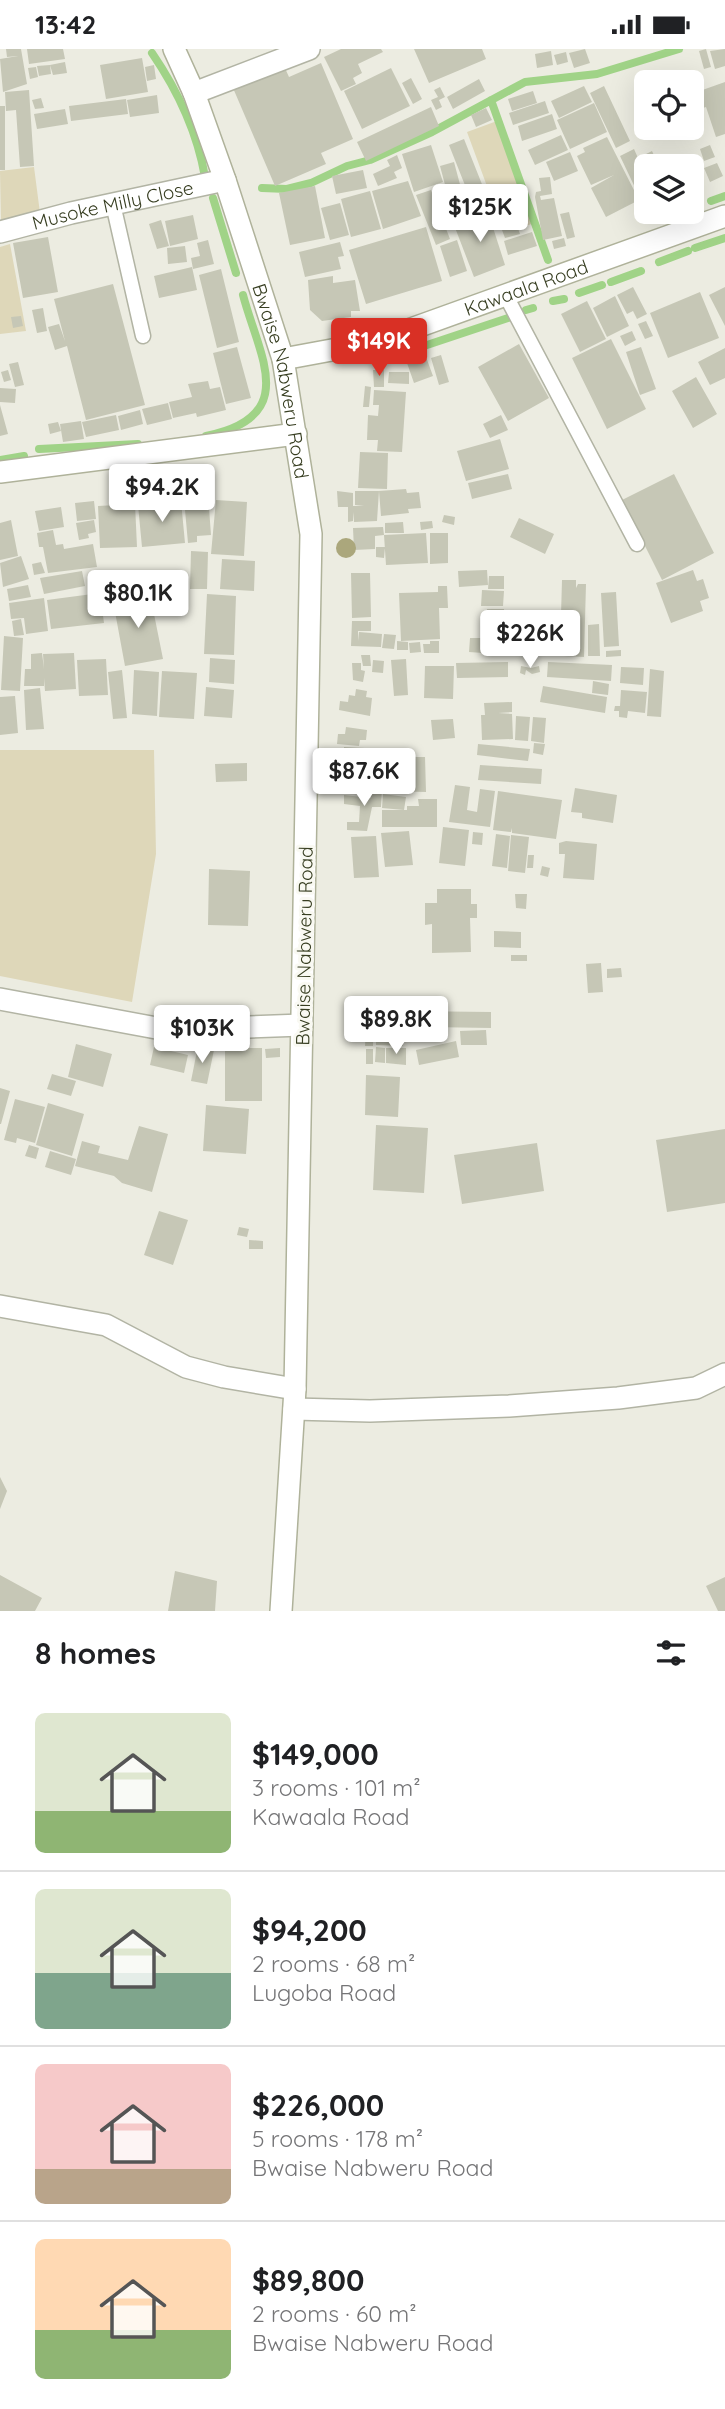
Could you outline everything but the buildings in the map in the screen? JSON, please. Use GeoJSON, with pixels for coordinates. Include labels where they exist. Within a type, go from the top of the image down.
{"type":"FeatureCollection","features":[{"type":"Feature","properties":{"kind":"street","name":"Bwaise Nabweru Road"},"geometry":{"type":"LineString","coordinates":[[174,49],[194,93],[225,180],[283,359],[311,534],[294,1399],[281,1611]]}},
{"type":"Feature","properties":{"kind":"street"},"geometry":{"type":"LineString","coordinates":[[194,93],[309,49]]}},
{"type":"Feature","properties":{"kind":"street","name":"Musoke Milly Close"},"geometry":{"type":"LineString","coordinates":[[0,232],[225,180]]}},
{"type":"Feature","properties":{"kind":"street","name":"Kawaala Road"},"geometry":{"type":"LineString","coordinates":[[283,359],[375,342],[725,216]]}},
{"type":"Feature","properties":{"kind":"street"},"geometry":{"type":"LineString","coordinates":[[0,472],[296,434]]}},
{"type":"Feature","properties":{"kind":"street"},"geometry":{"type":"LineString","coordinates":[[0,999],[167,1030],[302,1025]]}},
{"type":"Feature","properties":{"kind":"street"},"geometry":{"type":"LineString","coordinates":[[0,1306],[106,1325],[186,1367],[294,1399],[370,1411],[509,1406],[618,1398],[696,1388],[725,1374]]}},
{"type":"Feature","properties":{"kind":"lane"},"geometry":{"type":"LineString","coordinates":[[113,204],[143,336]]}},
{"type":"Feature","properties":{"kind":"lane"},"geometry":{"type":"LineString","coordinates":[[506,296],[638,544]]}},
{"type":"Feature","properties":{"kind":"shaded area"},"geometry":{"type":"Polygon","coordinates":[[[497,121],[535,223],[522,227],[515,209],[498,216],[467,132],[497,121]]]}},
{"type":"Feature","properties":{"kind":"shaded area"},"geometry":{"type":"Polygon","coordinates":[[[34,167],[40,213],[1,221],[0,171],[34,167]]]}},
{"type":"Feature","properties":{"kind":"shaded area"},"geometry":{"type":"Polygon","coordinates":[[[10,244],[26,331],[0,334],[0,247],[10,244]]]}},
{"type":"Feature","properties":{"kind":"shaded area"},"geometry":{"type":"Polygon","coordinates":[[[0,750],[154,750],[156,854],[132,1002],[0,976],[0,750]]]}},
{"type":"Feature","properties":{"kind":"waterway"},"geometry":{"type":"LineString","coordinates":[[262,188],[287,189],[311,183],[347,166],[370,160],[432,132],[525,82],[597,74],[679,49]]}},
{"type":"Feature","properties":{"kind":"waterway"},"geometry":{"type":"LineString","coordinates":[[152,53],[185,112],[205,177]]}},
{"type":"Feature","properties":{"kind":"waterway"},"geometry":{"type":"LineString","coordinates":[[491,100],[548,260]]}},
{"type":"Feature","properties":{"kind":"waterway"},"geometry":{"type":"LineString","coordinates":[[711,201],[725,196]]}},
{"type":"Feature","properties":{"kind":"waterway"},"geometry":{"type":"LineString","coordinates":[[213,198],[236,273]]}},
{"type":"Feature","properties":{"kind":"waterway"},"geometry":{"type":"LineString","coordinates":[[695,248],[725,238]]}},
{"type":"Feature","properties":{"kind":"waterway"},"geometry":{"type":"LineString","coordinates":[[659,262],[688,251]]}},
{"type":"Feature","properties":{"kind":"waterway"},"geometry":{"type":"LineString","coordinates":[[611,282],[641,271]]}},
{"type":"Feature","properties":{"kind":"waterway"},"geometry":{"type":"LineString","coordinates":[[579,293],[602,285]]}},
{"type":"Feature","properties":{"kind":"waterway"},"geometry":{"type":"LineString","coordinates":[[206,436],[236,427],[254,415],[264,399],[266,381],[263,361],[243,295]]}},
{"type":"Feature","properties":{"kind":"waterway"},"geometry":{"type":"LineString","coordinates":[[553,301],[564,299]]}},
{"type":"Feature","properties":{"kind":"waterway"},"geometry":{"type":"LineString","coordinates":[[526,310],[533,308]]}},
{"type":"Feature","properties":{"kind":"waterway"},"geometry":{"type":"LineString","coordinates":[[379,361],[511,317]]}},
{"type":"Feature","properties":{"kind":"waterway"},"geometry":{"type":"LineString","coordinates":[[39,449],[138,444]]}},
{"type":"Feature","properties":{"kind":"waterway"},"geometry":{"type":"LineString","coordinates":[[0,460],[24,456]]}}]}
